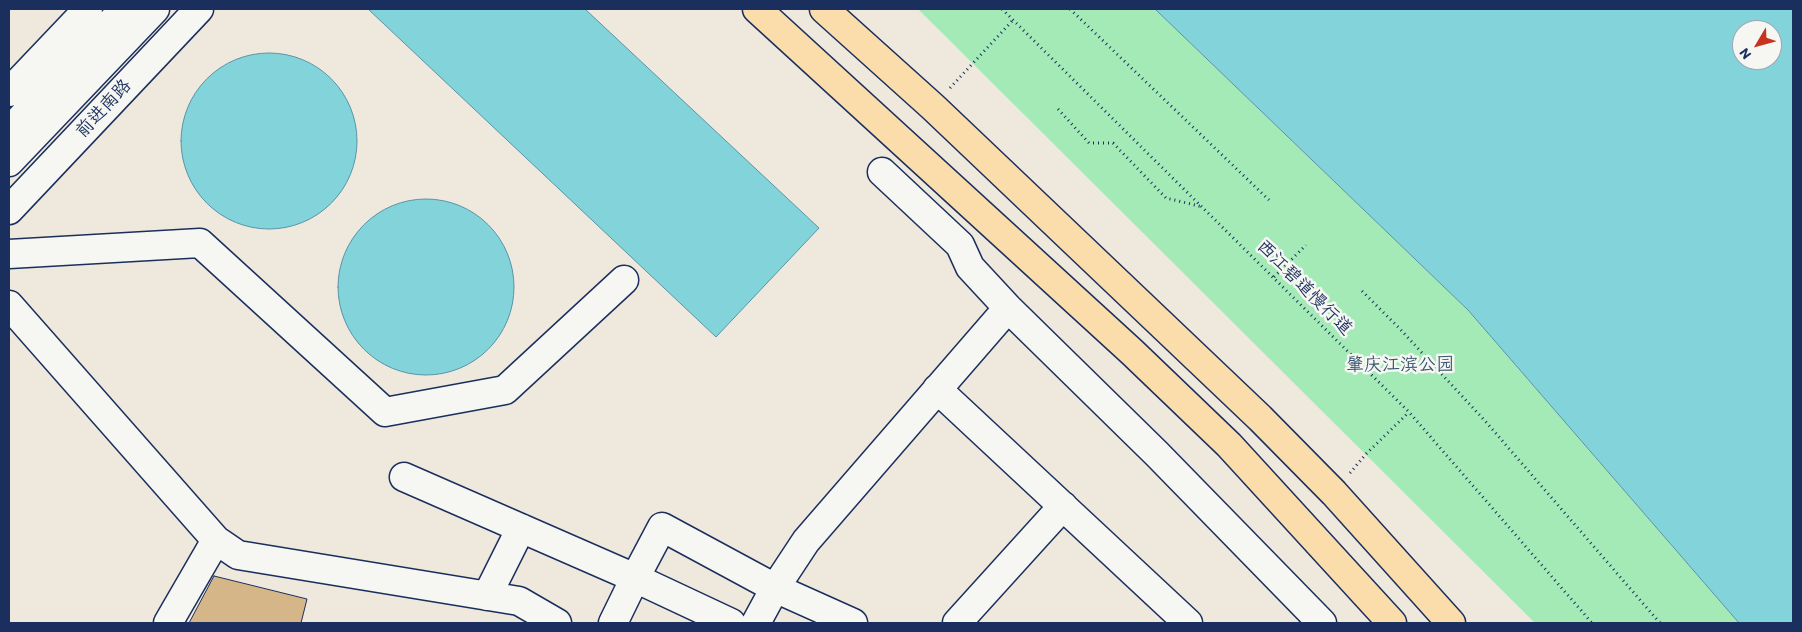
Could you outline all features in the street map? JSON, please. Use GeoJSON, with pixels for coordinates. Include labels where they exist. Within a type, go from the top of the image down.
{"type":"FeatureCollection","features":[{"type":"Feature","properties":{"kind":"main road"},"geometry":{"type":"LineString","coordinates":[[757,9],[1118,338],[1229,445],[1392,623]]}},
{"type":"Feature","properties":{"kind":"main road"},"geometry":{"type":"LineString","coordinates":[[824,9],[932,107],[1260,418],[1334,493],[1451,623]]}},
{"type":"Feature","properties":{"kind":"street"},"geometry":{"type":"LineString","coordinates":[[9,92],[88,9]]}},
{"type":"Feature","properties":{"kind":"street"},"geometry":{"type":"LineString","coordinates":[[9,131],[124,9]]}},
{"type":"Feature","properties":{"kind":"street","name":"前进南路"},"geometry":{"type":"LineString","coordinates":[[9,162],[156,9]]}},
{"type":"Feature","properties":{"kind":"street","name":"前进南路"},"geometry":{"type":"LineString","coordinates":[[9,210],[199,9]]}},
{"type":"Feature","properties":{"kind":"street"},"geometry":{"type":"LineString","coordinates":[[882,172],[960,245],[965,272],[1008,308],[1157,454],[1322,623]]}},
{"type":"Feature","properties":{"kind":"street"},"geometry":{"type":"LineString","coordinates":[[9,254],[200,243],[385,412],[505,390],[624,280]]}},
{"type":"Feature","properties":{"kind":"street"},"geometry":{"type":"LineString","coordinates":[[9,305],[216,540],[238,555],[519,601],[557,623]]}},
{"type":"Feature","properties":{"kind":"street"},"geometry":{"type":"LineString","coordinates":[[756,623],[775,588],[806,541],[1008,308]]}},
{"type":"Feature","properties":{"kind":"street"},"geometry":{"type":"LineString","coordinates":[[937,389],[1188,623]]}},
{"type":"Feature","properties":{"kind":"street"},"geometry":{"type":"LineString","coordinates":[[404,477],[635,578],[731,623]]}},
{"type":"Feature","properties":{"kind":"street"},"geometry":{"type":"LineString","coordinates":[[957,623],[1063,506]]}},
{"type":"Feature","properties":{"kind":"street"},"geometry":{"type":"LineString","coordinates":[[613,623],[662,527],[775,588],[853,623]]}},
{"type":"Feature","properties":{"kind":"street"},"geometry":{"type":"LineString","coordinates":[[487,596],[521,528]]}},
{"type":"Feature","properties":{"kind":"street"},"geometry":{"type":"LineString","coordinates":[[168,623],[216,540]]}},
{"type":"Feature","properties":{"kind":"path","name":"西江碧道慢行道"},"geometry":{"type":"LineString","coordinates":[[1002,9],[1409,412],[1592,623]]}},
{"type":"Feature","properties":{"kind":"path"},"geometry":{"type":"LineString","coordinates":[[1070,9],[1269,200]]}},
{"type":"Feature","properties":{"kind":"path"},"geometry":{"type":"LineString","coordinates":[[932,107],[1013,20]]}},
{"type":"Feature","properties":{"kind":"path"},"geometry":{"type":"LineString","coordinates":[[1058,109],[1089,143],[1113,143],[1166,198],[1203,207]]}},
{"type":"Feature","properties":{"kind":"path"},"geometry":{"type":"LineString","coordinates":[[1274,277],[1306,244]]}},
{"type":"Feature","properties":{"kind":"path"},"geometry":{"type":"LineString","coordinates":[[1362,291],[1486,422],[1660,623]]}},
{"type":"Feature","properties":{"kind":"path"},"geometry":{"type":"LineString","coordinates":[[1366,454],[1409,412]]}},
{"type":"Feature","properties":{"kind":"green space","name":"肇庆江滨公园"},"geometry":{"type":"Polygon","coordinates":[[[918,9],[1155,9],[1468,310],[1739,623],[1535,623],[918,9]]]}},
{"type":"Feature","properties":{"kind":"water"},"geometry":{"type":"Polygon","coordinates":[[[368,9],[585,9],[819,228],[716,337],[368,9]]]}},
{"type":"Feature","properties":{"kind":"water"},"geometry":{"type":"Polygon","coordinates":[[[1155,9],[1793,9],[1793,623],[1739,623],[1468,310],[1155,9]]]}},
{"type":"Feature","properties":{"kind":"water"},"geometry":{"type":"Polygon","coordinates":[[[269,53],[303,60],[325,73],[337,85],[350,107],[357,141],[350,175],[337,197],[325,209],[303,222],[269,229],[235,222],[213,209],[201,197],[188,175],[181,141],[188,107],[201,85],[213,73],[235,60],[269,53]]]}},
{"type":"Feature","properties":{"kind":"water"},"geometry":{"type":"Polygon","coordinates":[[[426,199],[460,206],[482,219],[494,231],[507,253],[514,287],[507,321],[494,343],[482,355],[460,368],[426,375],[392,368],[370,355],[358,343],[345,321],[338,287],[345,253],[358,231],[370,219],[392,206],[426,199]]]}},
{"type":"Feature","properties":{"kind":"building"},"geometry":{"type":"Polygon","coordinates":[[[214,576],[307,599],[301,623],[189,623],[214,576]]]}}]}
